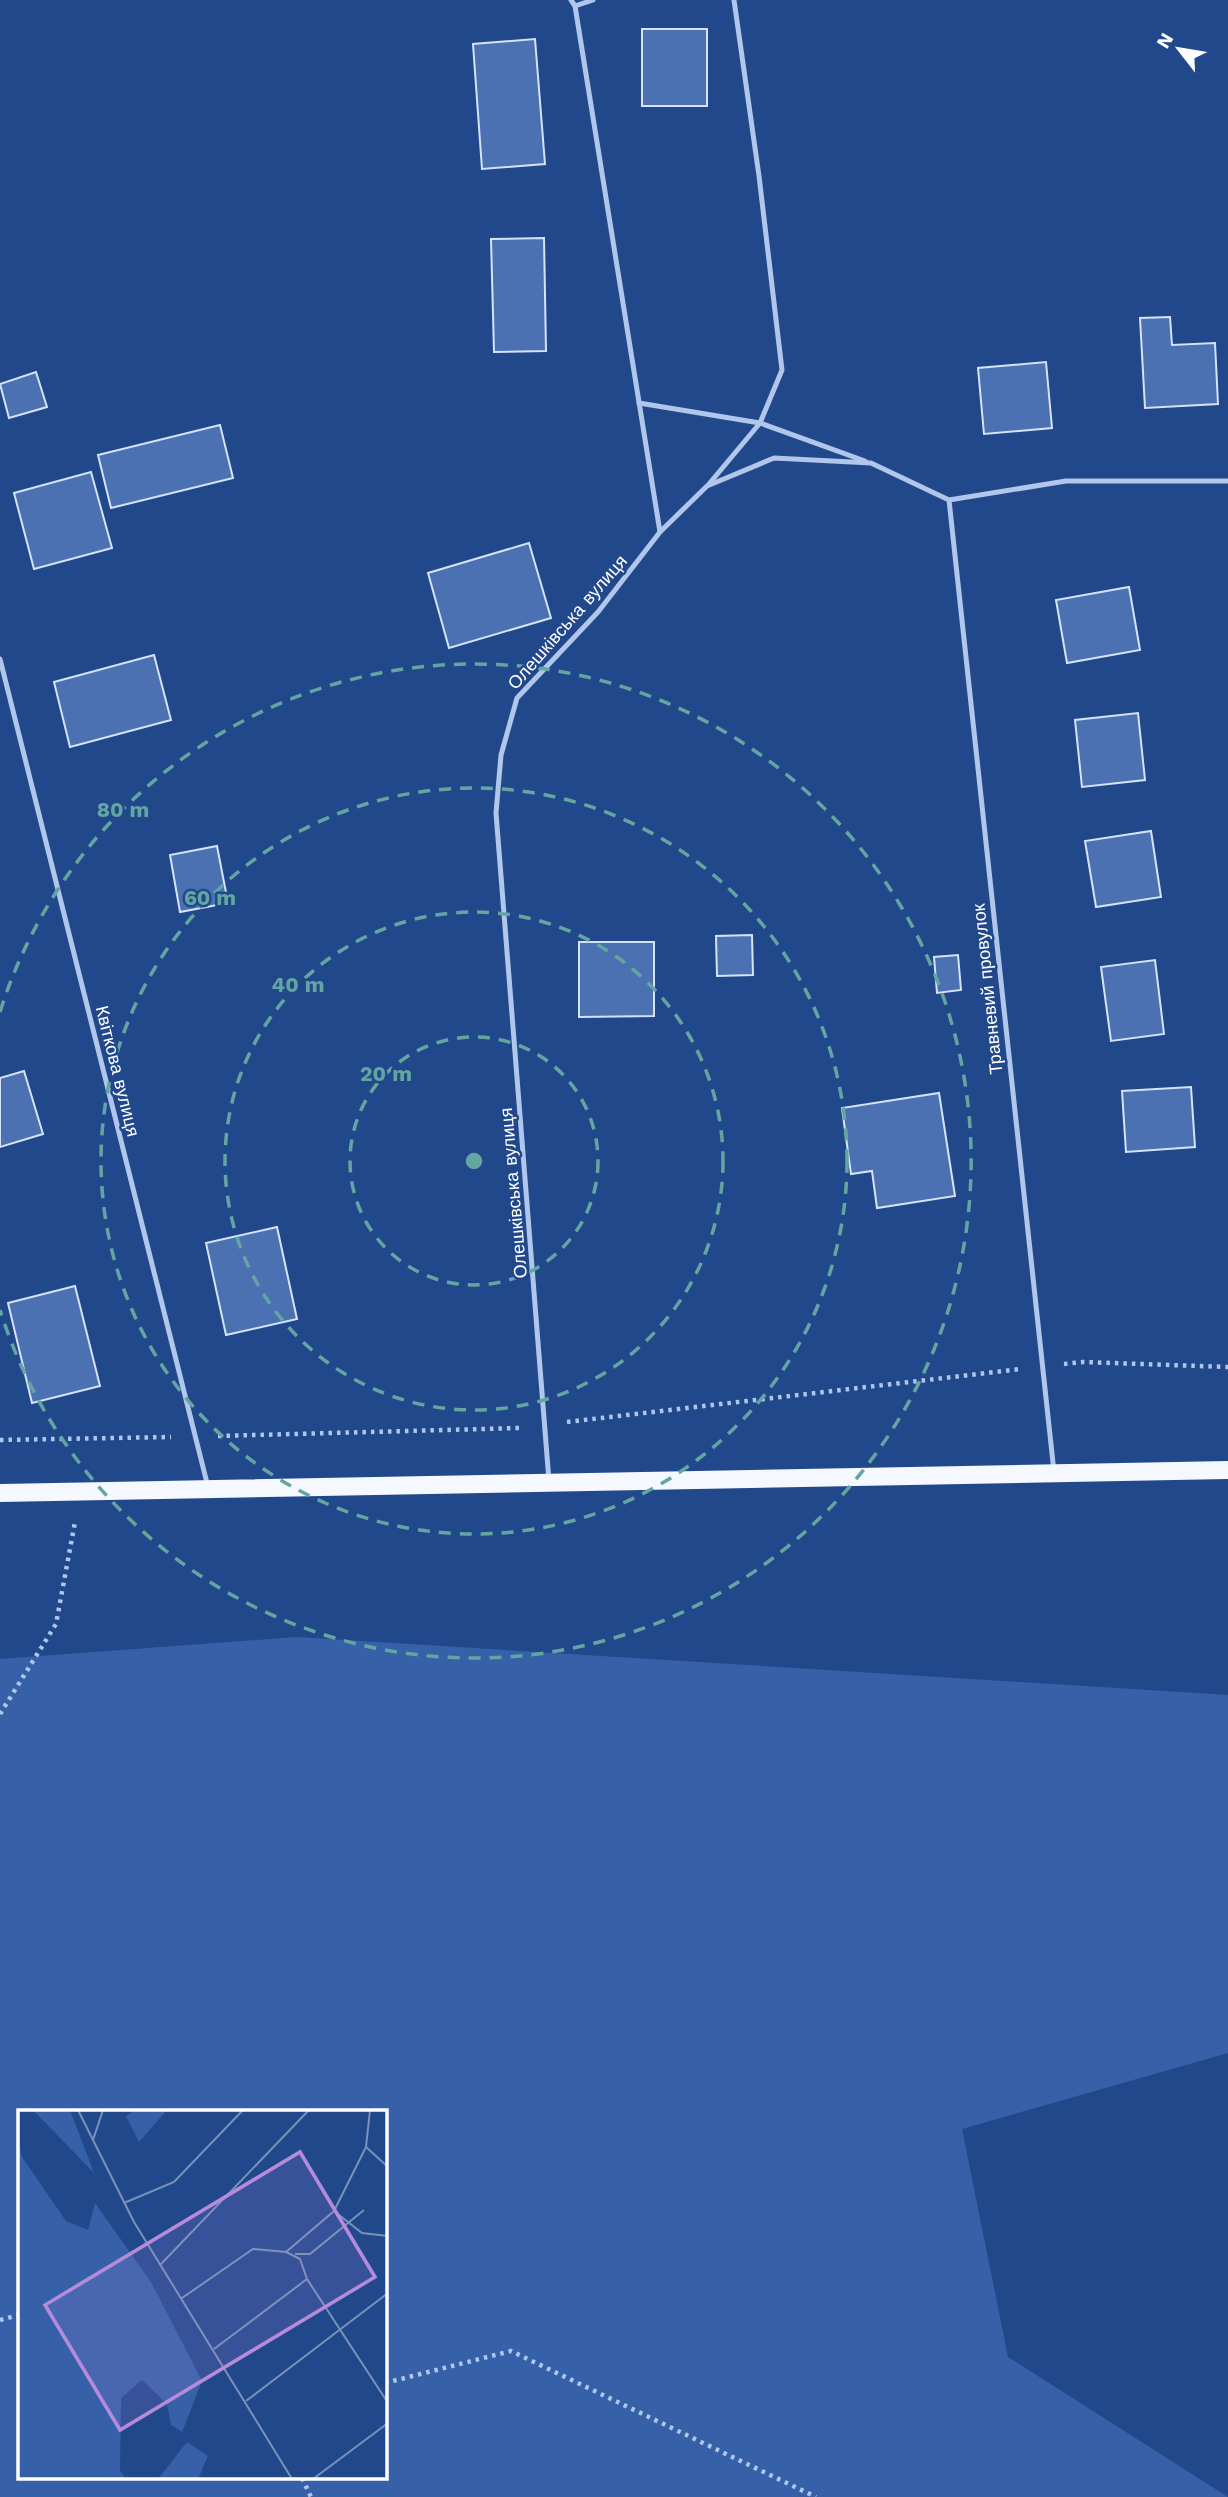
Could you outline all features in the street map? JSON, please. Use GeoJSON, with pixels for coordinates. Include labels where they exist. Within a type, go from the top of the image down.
{"type":"FeatureCollection","features":[{"type":"Feature","properties":{"kind":"main road"},"geometry":{"type":"LineString","coordinates":[[0,1493],[1228,1471]]}},
{"type":"Feature","properties":{"kind":"lane"},"geometry":{"type":"LineString","coordinates":[[593,0],[573,3],[660,532]]}},
{"type":"Feature","properties":{"kind":"lane","name":"Олешківська вулиця"},"geometry":{"type":"LineString","coordinates":[[549,1483],[496,813],[501,755],[517,698],[598,612],[660,532],[707,486],[760,424],[782,370],[759,176],[734,0]]}},
{"type":"Feature","properties":{"kind":"lane"},"geometry":{"type":"LineString","coordinates":[[639,403],[760,424],[871,463],[949,500],[1066,481],[1228,481]]}},
{"type":"Feature","properties":{"kind":"lane"},"geometry":{"type":"LineString","coordinates":[[707,486],[774,458],[871,463]]}},
{"type":"Feature","properties":{"kind":"lane","name":"Травневий провулок"},"geometry":{"type":"LineString","coordinates":[[949,500],[1054,1474]]}},
{"type":"Feature","properties":{"kind":"lane","name":"Квіткова вулиця"},"geometry":{"type":"LineString","coordinates":[[0,659],[209,1490]]}},
{"type":"Feature","properties":{"kind":"path"},"geometry":{"type":"LineString","coordinates":[[0,1440],[545,1425],[1083,1362],[1228,1367]]}},
{"type":"Feature","properties":{"kind":"path"},"geometry":{"type":"LineString","coordinates":[[0,1714],[56,1624],[80,1492]]}},
{"type":"Feature","properties":{"kind":"path"},"geometry":{"type":"LineString","coordinates":[[0,2320],[18,2315]]}},
{"type":"Feature","properties":{"kind":"path"},"geometry":{"type":"LineString","coordinates":[[387,2382],[511,2351],[816,2497]]}},
{"type":"Feature","properties":{"kind":"path"},"geometry":{"type":"LineString","coordinates":[[303,2480],[311,2497]]}},
{"type":"Feature","properties":{"kind":"shaded area"},"geometry":{"type":"Polygon","coordinates":[[[297,1637],[1228,1695],[1228,2053],[962,2129],[1008,2357],[1228,2497],[0,2497],[0,1659],[297,1637]]]}},
{"type":"Feature","properties":{"kind":"building"},"geometry":{"type":"Polygon","coordinates":[[[642,29],[707,29],[707,106],[642,106],[642,29]]]}},
{"type":"Feature","properties":{"kind":"building"},"geometry":{"type":"Polygon","coordinates":[[[535,39],[545,164],[482,169],[473,44],[535,39]]]}},
{"type":"Feature","properties":{"kind":"building"},"geometry":{"type":"Polygon","coordinates":[[[544,238],[546,351],[494,352],[491,239],[544,238]]]}},
{"type":"Feature","properties":{"kind":"building"},"geometry":{"type":"Polygon","coordinates":[[[1170,317],[1172,345],[1215,343],[1218,404],[1145,408],[1140,318],[1170,317]]]}},
{"type":"Feature","properties":{"kind":"building"},"geometry":{"type":"Polygon","coordinates":[[[1046,362],[1052,428],[984,434],[978,368],[1046,362]]]}},
{"type":"Feature","properties":{"kind":"building"},"geometry":{"type":"Polygon","coordinates":[[[36,372],[47,407],[9,418],[0,384],[36,372]]]}},
{"type":"Feature","properties":{"kind":"building"},"geometry":{"type":"Polygon","coordinates":[[[220,425],[233,478],[111,508],[98,455],[220,425]]]}},
{"type":"Feature","properties":{"kind":"building"},"geometry":{"type":"Polygon","coordinates":[[[91,472],[112,548],[34,569],[14,493],[91,472]]]}},
{"type":"Feature","properties":{"kind":"building"},"geometry":{"type":"Polygon","coordinates":[[[529,543],[551,618],[449,648],[428,573],[529,543]]]}},
{"type":"Feature","properties":{"kind":"building"},"geometry":{"type":"Polygon","coordinates":[[[1129,587],[1140,650],[1067,663],[1056,600],[1129,587]]]}},
{"type":"Feature","properties":{"kind":"building"},"geometry":{"type":"Polygon","coordinates":[[[154,655],[171,720],[70,747],[54,682],[154,655]]]}},
{"type":"Feature","properties":{"kind":"building"},"geometry":{"type":"Polygon","coordinates":[[[1138,713],[1145,780],[1082,787],[1075,720],[1138,713]]]}},
{"type":"Feature","properties":{"kind":"building"},"geometry":{"type":"Polygon","coordinates":[[[1151,831],[1161,897],[1096,907],[1085,841],[1151,831]]]}},
{"type":"Feature","properties":{"kind":"building"},"geometry":{"type":"Polygon","coordinates":[[[217,846],[228,903],[180,912],[170,855],[217,846]]]}},
{"type":"Feature","properties":{"kind":"building"},"geometry":{"type":"Polygon","coordinates":[[[752,935],[753,975],[717,976],[716,936],[752,935]]]}},
{"type":"Feature","properties":{"kind":"building"},"geometry":{"type":"Polygon","coordinates":[[[579,942],[654,942],[654,1016],[579,1017],[579,942]]]}},
{"type":"Feature","properties":{"kind":"building"},"geometry":{"type":"Polygon","coordinates":[[[958,955],[961,990],[937,993],[934,957],[958,955]]]}},
{"type":"Feature","properties":{"kind":"building"},"geometry":{"type":"Polygon","coordinates":[[[1155,960],[1164,1034],[1111,1041],[1101,967],[1155,960]]]}},
{"type":"Feature","properties":{"kind":"building"},"geometry":{"type":"Polygon","coordinates":[[[24,1071],[43,1134],[0,1147],[0,1078],[24,1071]]]}},
{"type":"Feature","properties":{"kind":"building"},"geometry":{"type":"Polygon","coordinates":[[[1191,1087],[1195,1147],[1126,1152],[1122,1091],[1191,1087]]]}},
{"type":"Feature","properties":{"kind":"building"},"geometry":{"type":"Polygon","coordinates":[[[939,1093],[955,1196],[877,1208],[872,1171],[851,1174],[842,1108],[939,1093]]]}},
{"type":"Feature","properties":{"kind":"building"},"geometry":{"type":"Polygon","coordinates":[[[277,1227],[297,1319],[226,1335],[206,1243],[277,1227]]]}},
{"type":"Feature","properties":{"kind":"building"},"geometry":{"type":"Polygon","coordinates":[[[75,1286],[100,1386],[32,1403],[8,1303],[75,1286]]]}}]}
